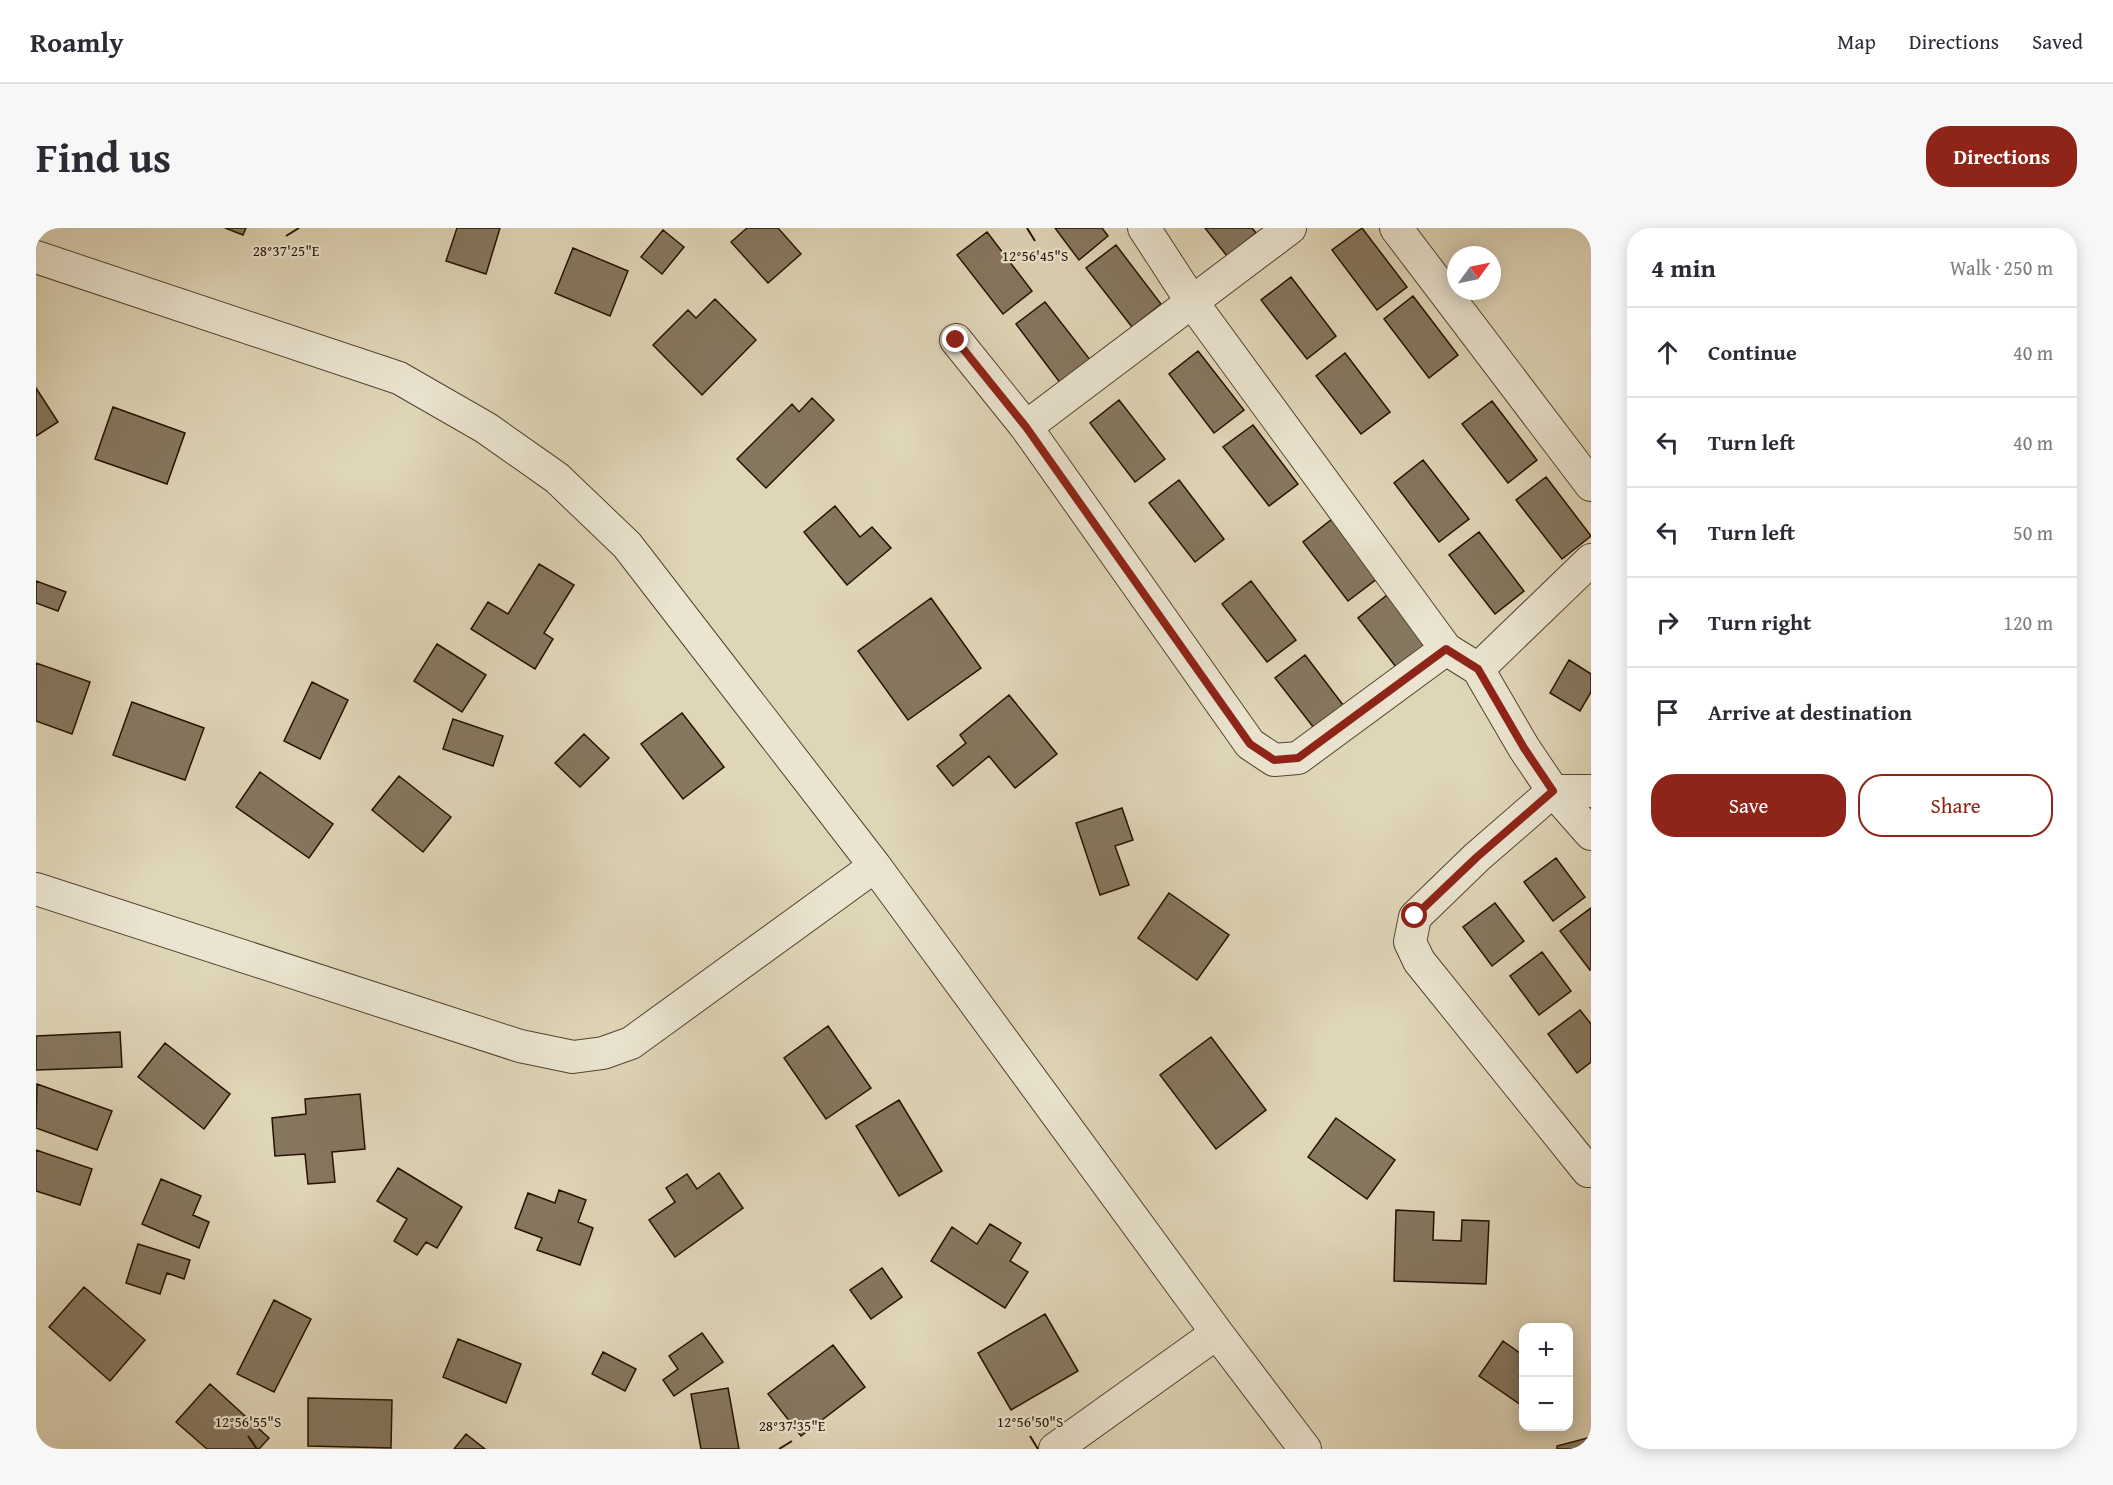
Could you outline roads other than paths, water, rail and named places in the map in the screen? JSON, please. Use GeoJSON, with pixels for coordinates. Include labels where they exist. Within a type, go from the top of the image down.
{"type":"FeatureCollection","features":[{"type":"Feature","properties":{"kind":"street"},"geometry":{"type":"LineString","coordinates":[[1144,228],[1192,302],[1446,649],[1478,669],[1524,748],[1553,791],[1591,834]]}},
{"type":"Feature","properties":{"kind":"street"},"geometry":{"type":"LineString","coordinates":[[1026,427],[1290,228]]}},
{"type":"Feature","properties":{"kind":"street"},"geometry":{"type":"LineString","coordinates":[[1396,228],[1591,485]]}},
{"type":"Feature","properties":{"kind":"street"},"geometry":{"type":"LineString","coordinates":[[36,257],[399,378],[486,428],[557,478],[627,545],[875,866],[1217,1333],[1305,1449]]}},
{"type":"Feature","properties":{"kind":"street"},"geometry":{"type":"LineString","coordinates":[[956,340],[1026,427],[1250,744],[1274,760],[1298,758],[1446,649]]}},
{"type":"Feature","properties":{"kind":"street"},"geometry":{"type":"LineString","coordinates":[[1478,669],[1591,560]]}},
{"type":"Feature","properties":{"kind":"street"},"geometry":{"type":"LineString","coordinates":[[1588,1171],[1419,961],[1410,942],[1415,916],[1477,857],[1553,791],[1591,791]]}},
{"type":"Feature","properties":{"kind":"street"},"geometry":{"type":"LineString","coordinates":[[36,889],[520,1046],[573,1057],[603,1053],[631,1043],[875,866]]}},
{"type":"Feature","properties":{"kind":"street"},"geometry":{"type":"LineString","coordinates":[[1055,1449],[1217,1333]]}}]}
